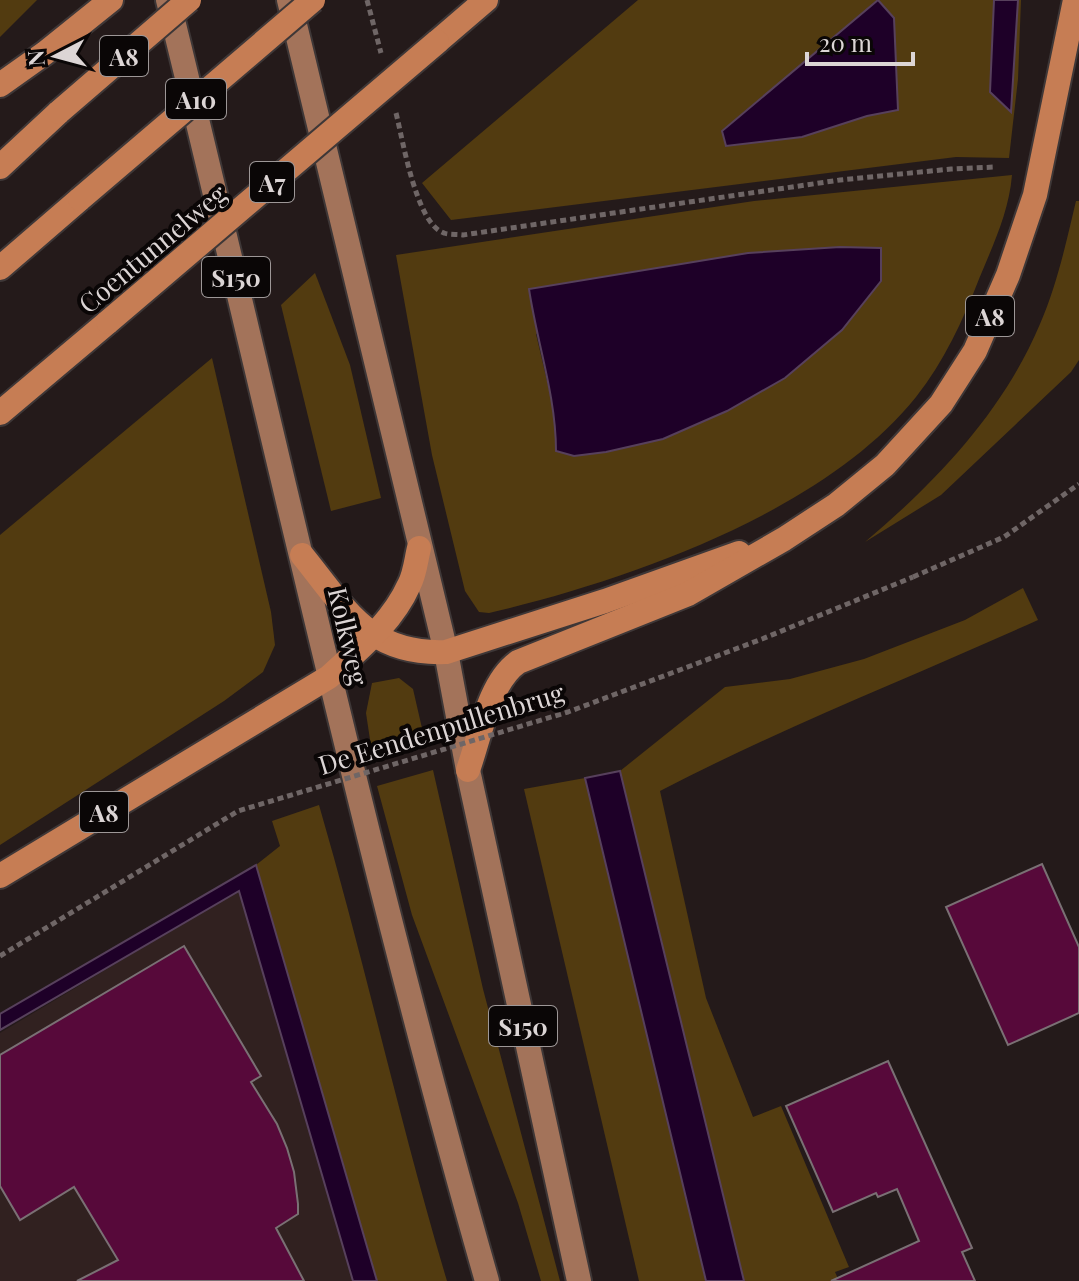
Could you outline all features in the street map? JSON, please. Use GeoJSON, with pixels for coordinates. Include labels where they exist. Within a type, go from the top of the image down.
{"type":"FeatureCollection","features":[{"type":"Feature","properties":{"kind":"highway","name":"A8"},"geometry":{"type":"LineString","coordinates":[[0,85],[111,0]]}},
{"type":"Feature","properties":{"kind":"highway","name":"A8"},"geometry":{"type":"LineString","coordinates":[[0,167],[189,0]]}},
{"type":"Feature","properties":{"kind":"highway","name":"A10"},"geometry":{"type":"LineString","coordinates":[[0,268],[313,0]]}},
{"type":"Feature","properties":{"kind":"highway","name":"Coentunnelweg"},"geometry":{"type":"LineString","coordinates":[[0,413],[486,0]]}},
{"type":"Feature","properties":{"kind":"highway","name":"A8"},"geometry":{"type":"LineString","coordinates":[[468,770],[495,690],[506,670],[518,662],[688,594],[784,539],[836,505],[885,465],[941,404],[975,351],[1008,275],[1035,195],[1075,0]]}},
{"type":"Feature","properties":{"kind":"highway","name":"A8"},"geometry":{"type":"LineString","coordinates":[[302,555],[357,622],[373,636],[411,651],[446,652],[784,539]]}},
{"type":"Feature","properties":{"kind":"highway","name":"A8"},"geometry":{"type":"LineString","coordinates":[[0,876],[329,677],[394,613],[411,583],[419,548]]}},
{"type":"Feature","properties":{"kind":"main road","name":"Kolkweg"},"geometry":{"type":"LineString","coordinates":[[168,0],[329,677],[432,1088],[487,1281]]}},
{"type":"Feature","properties":{"kind":"main road","name":"S150"},"geometry":{"type":"LineString","coordinates":[[289,0],[446,652],[468,770],[579,1281]]}},
{"type":"Feature","properties":{"kind":"path"},"geometry":{"type":"LineString","coordinates":[[367,0],[382,58]]}},
{"type":"Feature","properties":{"kind":"path"},"geometry":{"type":"LineString","coordinates":[[393,102],[423,210],[432,225],[443,233],[463,235],[840,180],[995,167]]}},
{"type":"Feature","properties":{"kind":"path","name":"De Eendenpullenbrug"},"geometry":{"type":"LineString","coordinates":[[0,956],[238,811],[568,712],[762,639],[1004,537],[1079,484]]}},
{"type":"Feature","properties":{"kind":"shaded area"},"geometry":{"type":"Polygon","coordinates":[[[0,0],[37,0],[0,37],[0,0]]]}},
{"type":"Feature","properties":{"kind":"shaded area"},"geometry":{"type":"Polygon","coordinates":[[[638,0],[1021,0],[1018,79],[1009,158],[956,157],[451,220],[422,183],[638,0]],[[877,1],[867,116],[898,110],[894,18],[877,1]]]}},
{"type":"Feature","properties":{"kind":"shaded area"},"geometry":{"type":"Polygon","coordinates":[[[878,0],[894,18],[898,110],[867,116],[802,137],[726,146],[722,131],[878,0]]]}},
{"type":"Feature","properties":{"kind":"shaded area"},"geometry":{"type":"Polygon","coordinates":[[[994,0],[1018,0],[1011,112],[990,92],[994,0]]]}},
{"type":"Feature","properties":{"kind":"shaded area"},"geometry":{"type":"Polygon","coordinates":[[[1012,175],[1000,228],[952,340],[916,397],[877,438],[830,475],[720,536],[602,582],[489,613],[479,612],[465,591],[432,455],[396,255],[754,201],[1012,175]],[[840,247],[748,253],[536,334],[556,419],[556,450],[574,456],[663,439],[727,411],[785,378],[880,248],[840,247]]]}},
{"type":"Feature","properties":{"kind":"shaded area"},"geometry":{"type":"Polygon","coordinates":[[[1076,201],[1079,201],[1079,360],[1071,372],[941,495],[865,542],[942,470],[1007,387],[1046,309],[1061,264],[1076,201]]]}},
{"type":"Feature","properties":{"kind":"shaded area"},"geometry":{"type":"Polygon","coordinates":[[[840,247],[881,248],[881,281],[842,330],[785,378],[727,411],[663,439],[574,456],[556,451],[550,390],[529,289],[748,253],[840,247]]]}},
{"type":"Feature","properties":{"kind":"shaded area"},"geometry":{"type":"Polygon","coordinates":[[[315,273],[350,365],[381,498],[331,511],[281,305],[315,273]]]}},
{"type":"Feature","properties":{"kind":"shaded area"},"geometry":{"type":"Polygon","coordinates":[[[212,358],[271,612],[275,645],[263,672],[224,701],[0,845],[0,535],[212,358]]]}},
{"type":"Feature","properties":{"kind":"shaded area"},"geometry":{"type":"Polygon","coordinates":[[[1023,588],[1038,620],[800,724],[660,791],[706,998],[753,1117],[781,1106],[849,1267],[835,1272],[839,1281],[744,1281],[620,771],[725,687],[790,679],[864,659],[965,620],[1023,588]]]}},
{"type":"Feature","properties":{"kind":"shaded area"},"geometry":{"type":"Polygon","coordinates":[[[399,678],[413,689],[424,737],[372,753],[366,713],[372,683],[399,678]]]}},
{"type":"Feature","properties":{"kind":"shaded area"},"geometry":{"type":"Polygon","coordinates":[[[433,770],[483,989],[560,1281],[541,1281],[518,1203],[412,915],[377,786],[433,770]]]}},
{"type":"Feature","properties":{"kind":"shaded area"},"geometry":{"type":"Polygon","coordinates":[[[620,771],[744,1281],[706,1281],[585,778],[620,771]]]}},
{"type":"Feature","properties":{"kind":"shaded area"},"geometry":{"type":"Polygon","coordinates":[[[585,778],[706,1281],[639,1281],[524,789],[585,778]]]}},
{"type":"Feature","properties":{"kind":"shaded area"},"geometry":{"type":"Polygon","coordinates":[[[319,805],[447,1281],[377,1281],[256,865],[280,846],[272,821],[319,805]]]}},
{"type":"Feature","properties":{"kind":"shaded area"},"geometry":{"type":"Polygon","coordinates":[[[256,865],[377,1281],[353,1281],[239,891],[0,1030],[0,1014],[256,865]]]}},
{"type":"Feature","properties":{"kind":"shaded area"},"geometry":{"type":"Polygon","coordinates":[[[239,890],[353,1281],[0,1281],[0,1033],[239,890]]]}},
{"type":"Feature","properties":{"kind":"building"},"geometry":{"type":"Polygon","coordinates":[[[1042,864],[1079,947],[1079,1013],[1008,1045],[946,907],[1042,864]]]}},
{"type":"Feature","properties":{"kind":"building"},"geometry":{"type":"Polygon","coordinates":[[[184,946],[261,1076],[251,1082],[277,1124],[287,1148],[294,1172],[298,1214],[276,1228],[304,1281],[77,1281],[118,1260],[74,1187],[20,1220],[0,1186],[0,1055],[184,946]]]}},
{"type":"Feature","properties":{"kind":"building"},"geometry":{"type":"Polygon","coordinates":[[[888,1061],[972,1248],[962,1252],[975,1281],[831,1281],[919,1241],[897,1189],[878,1197],[876,1193],[833,1212],[786,1106],[888,1061]]]}}]}
